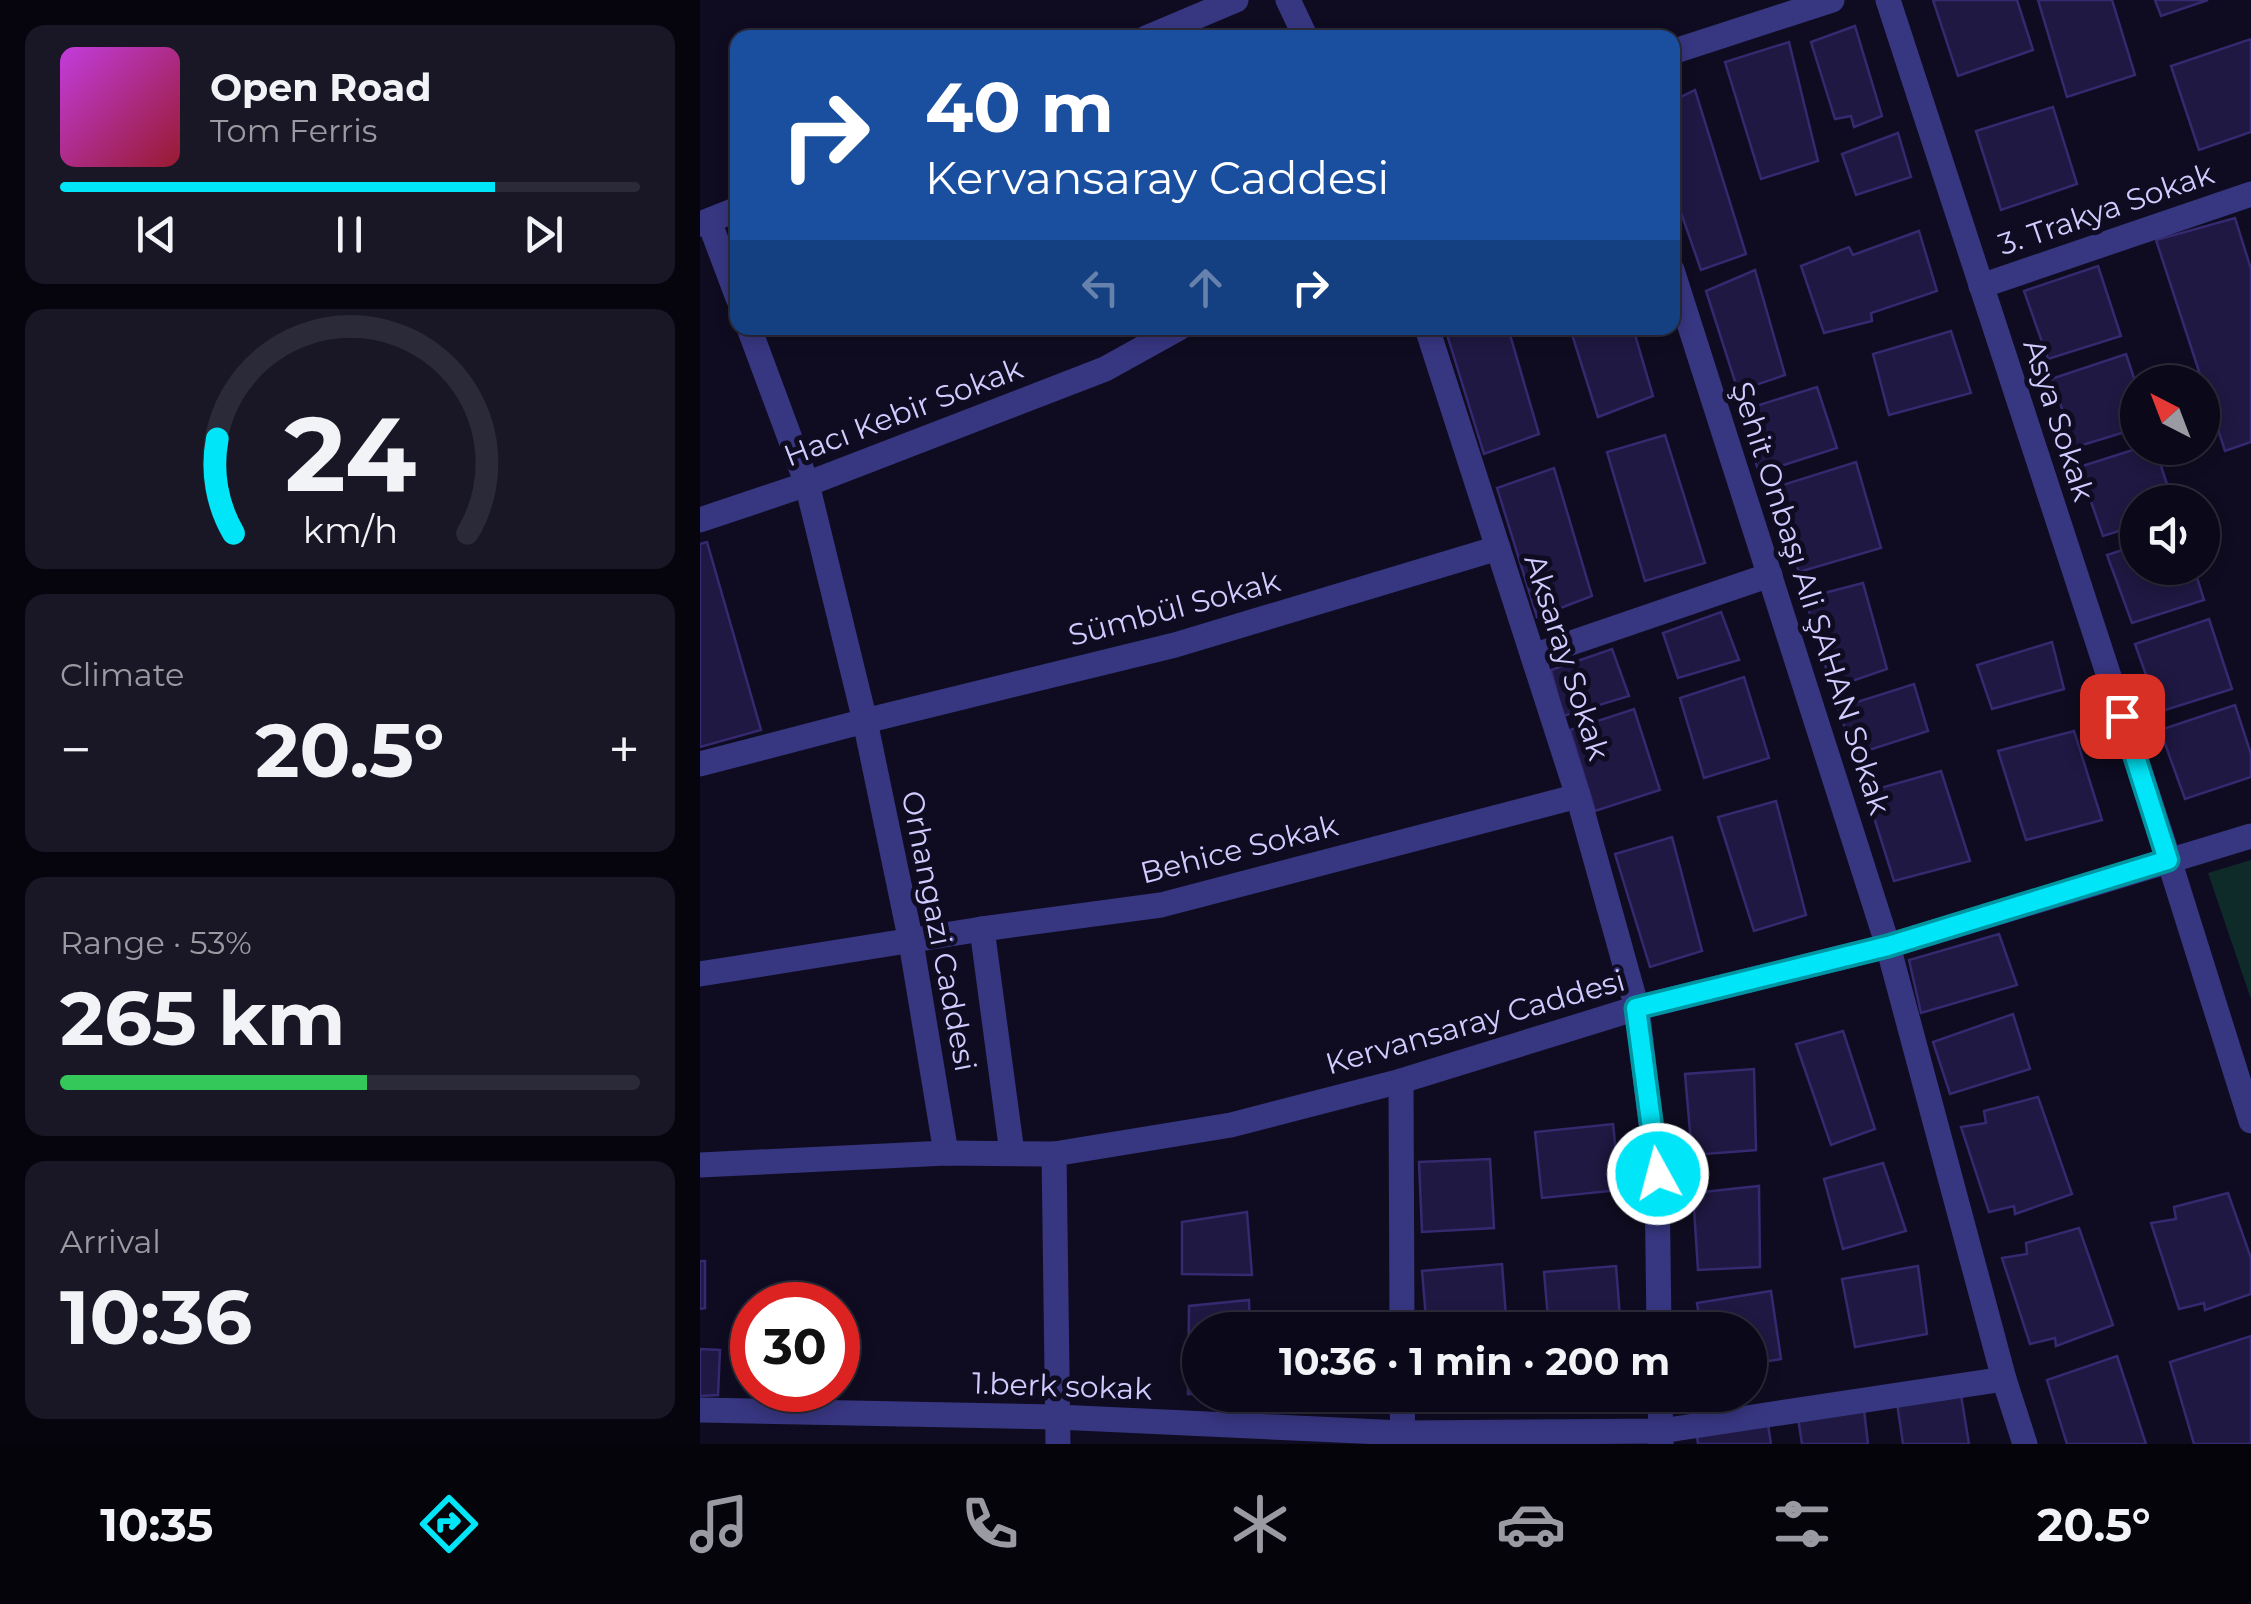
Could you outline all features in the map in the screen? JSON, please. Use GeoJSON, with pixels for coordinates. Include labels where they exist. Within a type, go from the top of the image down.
{"type":"FeatureCollection","features":[{"type":"Feature","properties":{"kind":"street"},"geometry":{"type":"LineString","coordinates":[[1165,30],[1236,0]]}},
{"type":"Feature","properties":{"kind":"street"},"geometry":{"type":"LineString","coordinates":[[1288,0],[1302,30]]}},
{"type":"Feature","properties":{"kind":"street"},"geometry":{"type":"LineString","coordinates":[[1745,0],[1756,25]]}},
{"type":"Feature","properties":{"kind":"street"},"geometry":{"type":"LineString","coordinates":[[1680,49],[1832,0]]}},
{"type":"Feature","properties":{"kind":"street","name":"Asya Sokak"},"geometry":{"type":"LineString","coordinates":[[1888,0],[2251,1121]]}},
{"type":"Feature","properties":{"kind":"street","name":"3. Trakya Sokak"},"geometry":{"type":"LineString","coordinates":[[1981,286],[2251,194]]}},
{"type":"Feature","properties":{"kind":"street"},"geometry":{"type":"LineString","coordinates":[[730,212],[704,222],[730,280]]}},
{"type":"Feature","properties":{"kind":"street","name":"Şehit Onbaşı Ali ŞAHAN Sokak"},"geometry":{"type":"LineString","coordinates":[[1680,295],[1888,946],[2004,1379],[2025,1444]]}},
{"type":"Feature","properties":{"kind":"street"},"geometry":{"type":"LineString","coordinates":[[752,335],[808,484]]}},
{"type":"Feature","properties":{"kind":"street","name":"Hacı Kebir Sokak"},"geometry":{"type":"LineString","coordinates":[[700,520],[808,484],[1105,369],[1166,335]]}},
{"type":"Feature","properties":{"kind":"street","name":"Aksaray Sokak"},"geometry":{"type":"LineString","coordinates":[[1429,335],[1578,796],[1636,1008],[1658,1174],[1660,1312]]}},
{"type":"Feature","properties":{"kind":"street","name":"Orhangazi Caddesi"},"geometry":{"type":"LineString","coordinates":[[808,484],[865,721],[911,942],[946,1153]]}},
{"type":"Feature","properties":{"kind":"street","name":"Sümbül Sokak"},"geometry":{"type":"LineString","coordinates":[[700,764],[1175,645],[1498,548]]}},
{"type":"Feature","properties":{"kind":"street"},"geometry":{"type":"LineString","coordinates":[[1533,656],[1770,575]]}},
{"type":"Feature","properties":{"kind":"street","name":"Behice Sokak"},"geometry":{"type":"LineString","coordinates":[[700,974],[1160,905],[1578,796]]}},
{"type":"Feature","properties":{"kind":"street","name":"Kervansaray Caddesi"},"geometry":{"type":"LineString","coordinates":[[700,1166],[946,1153],[1054,1154],[1231,1125],[1401,1081],[1636,1008],[1888,946],[2251,836]]}},
{"type":"Feature","properties":{"kind":"street"},"geometry":{"type":"LineString","coordinates":[[982,929],[1012,1154]]}},
{"type":"Feature","properties":{"kind":"street"},"geometry":{"type":"LineString","coordinates":[[1401,1081],[1402,1312]]}},
{"type":"Feature","properties":{"kind":"street"},"geometry":{"type":"LineString","coordinates":[[1054,1154],[1058,1444]]}},
{"type":"Feature","properties":{"kind":"street","name":"1.berk sokak"},"geometry":{"type":"LineString","coordinates":[[700,1410],[1057,1418],[1403,1438],[1661,1437],[2004,1379]]}},
{"type":"Feature","properties":{"kind":"street"},"geometry":{"type":"LineString","coordinates":[[1402,1412],[1403,1438]]}},
{"type":"Feature","properties":{"kind":"street"},"geometry":{"type":"LineString","coordinates":[[1660,1412],[1661,1437]]}},
{"type":"Feature","properties":{"kind":"green space"},"geometry":{"type":"Polygon","coordinates":[[[2251,860],[2251,999],[2208,873],[2251,860]]]}},
{"type":"Feature","properties":{"kind":"building"},"geometry":{"type":"Polygon","coordinates":[[[1933,0],[2017,0],[2033,50],[1958,76],[1933,0]]]}},
{"type":"Feature","properties":{"kind":"building"},"geometry":{"type":"Polygon","coordinates":[[[2038,0],[2112,0],[2135,75],[2067,97],[2038,0]]]}},
{"type":"Feature","properties":{"kind":"building"},"geometry":{"type":"Polygon","coordinates":[[[2155,0],[2208,0],[2161,16],[2155,0]]]}},
{"type":"Feature","properties":{"kind":"building"},"geometry":{"type":"Polygon","coordinates":[[[1855,26],[1882,116],[1854,127],[1851,116],[1835,119],[1811,42],[1855,26]]]}},
{"type":"Feature","properties":{"kind":"building"},"geometry":{"type":"Polygon","coordinates":[[[2251,39],[2251,132],[2199,150],[2171,66],[2251,39]]]}},
{"type":"Feature","properties":{"kind":"building"},"geometry":{"type":"Polygon","coordinates":[[[1789,42],[1818,161],[1761,179],[1725,62],[1789,42]]]}},
{"type":"Feature","properties":{"kind":"building"},"geometry":{"type":"Polygon","coordinates":[[[1695,90],[1746,254],[1701,270],[1680,210],[1680,97],[1695,90]]]}},
{"type":"Feature","properties":{"kind":"building"},"geometry":{"type":"Polygon","coordinates":[[[2053,107],[2077,184],[2001,210],[1976,131],[2053,107]]]}},
{"type":"Feature","properties":{"kind":"building"},"geometry":{"type":"Polygon","coordinates":[[[1898,133],[1911,177],[1856,195],[1842,154],[1898,133]]]}},
{"type":"Feature","properties":{"kind":"building"},"geometry":{"type":"Polygon","coordinates":[[[2235,218],[2251,269],[2251,442],[2225,451],[2220,436],[2220,365],[2197,365],[2156,240],[2235,218]]]}},
{"type":"Feature","properties":{"kind":"building"},"geometry":{"type":"Polygon","coordinates":[[[1919,231],[1937,291],[1871,313],[1872,321],[1824,333],[1801,266],[1849,247],[1853,255],[1919,231]]]}},
{"type":"Feature","properties":{"kind":"building"},"geometry":{"type":"Polygon","coordinates":[[[2098,266],[2121,336],[2048,359],[2024,291],[2098,266]]]}},
{"type":"Feature","properties":{"kind":"building"},"geometry":{"type":"Polygon","coordinates":[[[1755,270],[1785,375],[1738,391],[1706,291],[1755,270]]]}},
{"type":"Feature","properties":{"kind":"building"},"geometry":{"type":"Polygon","coordinates":[[[1951,331],[1971,393],[1889,415],[1873,354],[1951,331]]]}},
{"type":"Feature","properties":{"kind":"building"},"geometry":{"type":"Polygon","coordinates":[[[1447,335],[1510,335],[1539,434],[1484,454],[1447,335]]]}},
{"type":"Feature","properties":{"kind":"building"},"geometry":{"type":"Polygon","coordinates":[[[1572,335],[1635,335],[1653,396],[1598,417],[1572,335]]]}},
{"type":"Feature","properties":{"kind":"building"},"geometry":{"type":"Polygon","coordinates":[[[2126,354],[2130,365],[2120,365],[2120,434],[2076,447],[2051,379],[2126,354]]]}},
{"type":"Feature","properties":{"kind":"building"},"geometry":{"type":"Polygon","coordinates":[[[1817,387],[1837,448],[1759,473],[1740,411],[1817,387]]]}},
{"type":"Feature","properties":{"kind":"building"},"geometry":{"type":"Polygon","coordinates":[[[1665,435],[1705,563],[1645,581],[1607,452],[1665,435]]]}},
{"type":"Feature","properties":{"kind":"building"},"geometry":{"type":"Polygon","coordinates":[[[2120,454],[2120,465],[2161,465],[2167,485],[2120,485],[2120,531],[2103,536],[2079,467],[2120,454]]]}},
{"type":"Feature","properties":{"kind":"building"},"geometry":{"type":"Polygon","coordinates":[[[1856,462],[1881,548],[1799,572],[1770,489],[1856,462]]]}},
{"type":"Feature","properties":{"kind":"building"},"geometry":{"type":"Polygon","coordinates":[[[1554,468],[1592,596],[1537,617],[1497,488],[1554,468]]]}},
{"type":"Feature","properties":{"kind":"building"},"geometry":{"type":"Polygon","coordinates":[[[707,542],[761,730],[700,747],[700,544],[707,542]]]}},
{"type":"Feature","properties":{"kind":"building"},"geometry":{"type":"Polygon","coordinates":[[[2120,551],[2120,585],[2199,585],[2204,600],[2132,623],[2107,555],[2120,551]]]}},
{"type":"Feature","properties":{"kind":"building"},"geometry":{"type":"Polygon","coordinates":[[[1863,583],[1887,669],[1832,688],[1805,598],[1863,583]]]}},
{"type":"Feature","properties":{"kind":"building"},"geometry":{"type":"Polygon","coordinates":[[[1721,612],[1739,660],[1678,678],[1663,633],[1721,612]]]}},
{"type":"Feature","properties":{"kind":"building"},"geometry":{"type":"Polygon","coordinates":[[[2209,619],[2232,689],[2159,712],[2135,644],[2209,619]]]}},
{"type":"Feature","properties":{"kind":"building"},"geometry":{"type":"Polygon","coordinates":[[[2052,642],[2064,689],[1992,709],[1977,665],[2052,642]]]}},
{"type":"Feature","properties":{"kind":"building"},"geometry":{"type":"Polygon","coordinates":[[[1612,649],[1629,696],[1563,716],[1551,670],[1612,649]]]}},
{"type":"Feature","properties":{"kind":"building"},"geometry":{"type":"Polygon","coordinates":[[[1744,677],[1769,758],[1704,778],[1680,698],[1744,677]]]}},
{"type":"Feature","properties":{"kind":"building"},"geometry":{"type":"Polygon","coordinates":[[[1914,684],[1928,731],[1854,755],[1838,708],[1914,684]]]}},
{"type":"Feature","properties":{"kind":"building"},"geometry":{"type":"Polygon","coordinates":[[[2235,705],[2251,754],[2251,777],[2185,799],[2160,730],[2235,705]]]}},
{"type":"Feature","properties":{"kind":"building"},"geometry":{"type":"Polygon","coordinates":[[[1634,709],[1660,790],[1595,811],[1570,730],[1634,709]]]}},
{"type":"Feature","properties":{"kind":"building"},"geometry":{"type":"Polygon","coordinates":[[[2074,731],[2102,820],[2026,840],[1998,751],[2074,731]]]}},
{"type":"Feature","properties":{"kind":"building"},"geometry":{"type":"Polygon","coordinates":[[[1941,771],[1970,861],[1894,881],[1866,792],[1941,771]]]}},
{"type":"Feature","properties":{"kind":"building"},"geometry":{"type":"Polygon","coordinates":[[[1776,801],[1806,915],[1754,931],[1718,817],[1776,801]]]}},
{"type":"Feature","properties":{"kind":"building"},"geometry":{"type":"Polygon","coordinates":[[[1672,837],[1702,951],[1650,967],[1615,854],[1672,837]]]}},
{"type":"Feature","properties":{"kind":"building"},"geometry":{"type":"Polygon","coordinates":[[[1999,934],[2017,985],[1921,1013],[1909,960],[1999,934]]]}},
{"type":"Feature","properties":{"kind":"building"},"geometry":{"type":"Polygon","coordinates":[[[2013,1014],[2030,1069],[1950,1094],[1933,1042],[2013,1014]]]}},
{"type":"Feature","properties":{"kind":"building"},"geometry":{"type":"Polygon","coordinates":[[[1843,1031],[1875,1129],[1831,1145],[1796,1044],[1843,1031]]]}},
{"type":"Feature","properties":{"kind":"building"},"geometry":{"type":"Polygon","coordinates":[[[1754,1069],[1756,1150],[1692,1155],[1685,1074],[1754,1069]]]}},
{"type":"Feature","properties":{"kind":"building"},"geometry":{"type":"Polygon","coordinates":[[[2038,1097],[2072,1194],[2015,1214],[2014,1206],[1989,1212],[1961,1127],[1986,1123],[1984,1111],[2038,1097]]]}},
{"type":"Feature","properties":{"kind":"building"},"geometry":{"type":"Polygon","coordinates":[[[1613,1124],[1620,1190],[1542,1198],[1535,1132],[1613,1124]]]}},
{"type":"Feature","properties":{"kind":"building"},"geometry":{"type":"Polygon","coordinates":[[[1490,1159],[1494,1228],[1422,1232],[1419,1162],[1490,1159]]]}},
{"type":"Feature","properties":{"kind":"building"},"geometry":{"type":"Polygon","coordinates":[[[1883,1163],[1906,1231],[1843,1249],[1824,1179],[1883,1163]]]}},
{"type":"Feature","properties":{"kind":"building"},"geometry":{"type":"Polygon","coordinates":[[[1759,1186],[1760,1267],[1698,1270],[1693,1193],[1759,1186]]]}},
{"type":"Feature","properties":{"kind":"building"},"geometry":{"type":"Polygon","coordinates":[[[2228,1193],[2251,1258],[2251,1294],[2205,1310],[2204,1303],[2179,1309],[2151,1223],[2176,1219],[2174,1207],[2228,1193]]]}},
{"type":"Feature","properties":{"kind":"building"},"geometry":{"type":"Polygon","coordinates":[[[1247,1212],[1252,1275],[1182,1274],[1182,1222],[1247,1212]]]}},
{"type":"Feature","properties":{"kind":"building"},"geometry":{"type":"Polygon","coordinates":[[[2079,1228],[2113,1325],[2056,1346],[2055,1338],[2030,1344],[2002,1258],[2027,1254],[2026,1243],[2079,1228]]]}},
{"type":"Feature","properties":{"kind":"building"},"geometry":{"type":"Polygon","coordinates":[[[700,1261],[705,1261],[705,1308],[700,1309],[700,1261]]]}},
{"type":"Feature","properties":{"kind":"building"},"geometry":{"type":"Polygon","coordinates":[[[1502,1264],[1506,1312],[1425,1312],[1422,1271],[1502,1264]]]}},
{"type":"Feature","properties":{"kind":"building"},"geometry":{"type":"Polygon","coordinates":[[[1616,1266],[1620,1312],[1547,1312],[1544,1272],[1616,1266]]]}},
{"type":"Feature","properties":{"kind":"building"},"geometry":{"type":"Polygon","coordinates":[[[1918,1266],[1927,1334],[1855,1347],[1842,1279],[1918,1266]]]}},
{"type":"Feature","properties":{"kind":"building"},"geometry":{"type":"Polygon","coordinates":[[[1771,1291],[1781,1359],[1767,1361],[1767,1312],[1698,1312],[1697,1303],[1771,1291]]]}},
{"type":"Feature","properties":{"kind":"building"},"geometry":{"type":"Polygon","coordinates":[[[1249,1300],[1249,1312],[1189,1312],[1189,1306],[1249,1300]]]}},
{"type":"Feature","properties":{"kind":"building"},"geometry":{"type":"Polygon","coordinates":[[[2251,1336],[2251,1444],[2194,1444],[2170,1362],[2251,1336]]]}},
{"type":"Feature","properties":{"kind":"building"},"geometry":{"type":"Polygon","coordinates":[[[700,1349],[720,1350],[718,1395],[700,1396],[700,1349]]]}},
{"type":"Feature","properties":{"kind":"building"},"geometry":{"type":"Polygon","coordinates":[[[2117,1356],[2146,1444],[2067,1444],[2047,1380],[2117,1356]]]}},
{"type":"Feature","properties":{"kind":"building"},"geometry":{"type":"Polygon","coordinates":[[[1961,1395],[1969,1444],[1903,1444],[1897,1403],[1961,1395]]]}},
{"type":"Feature","properties":{"kind":"building"},"geometry":{"type":"Polygon","coordinates":[[[1864,1410],[1868,1444],[1802,1444],[1798,1418],[1864,1410]]]}},
{"type":"Feature","properties":{"kind":"building"},"geometry":{"type":"Polygon","coordinates":[[[1768,1425],[1771,1444],[1698,1444],[1697,1436],[1768,1425]]]}},
{"type":"Feature","properties":{"kind":"route"},"geometry":{"type":"LineString","coordinates":[[1658,1174],[1636,1008],[1888,946],[2168,860],[2122,716]]}}]}
